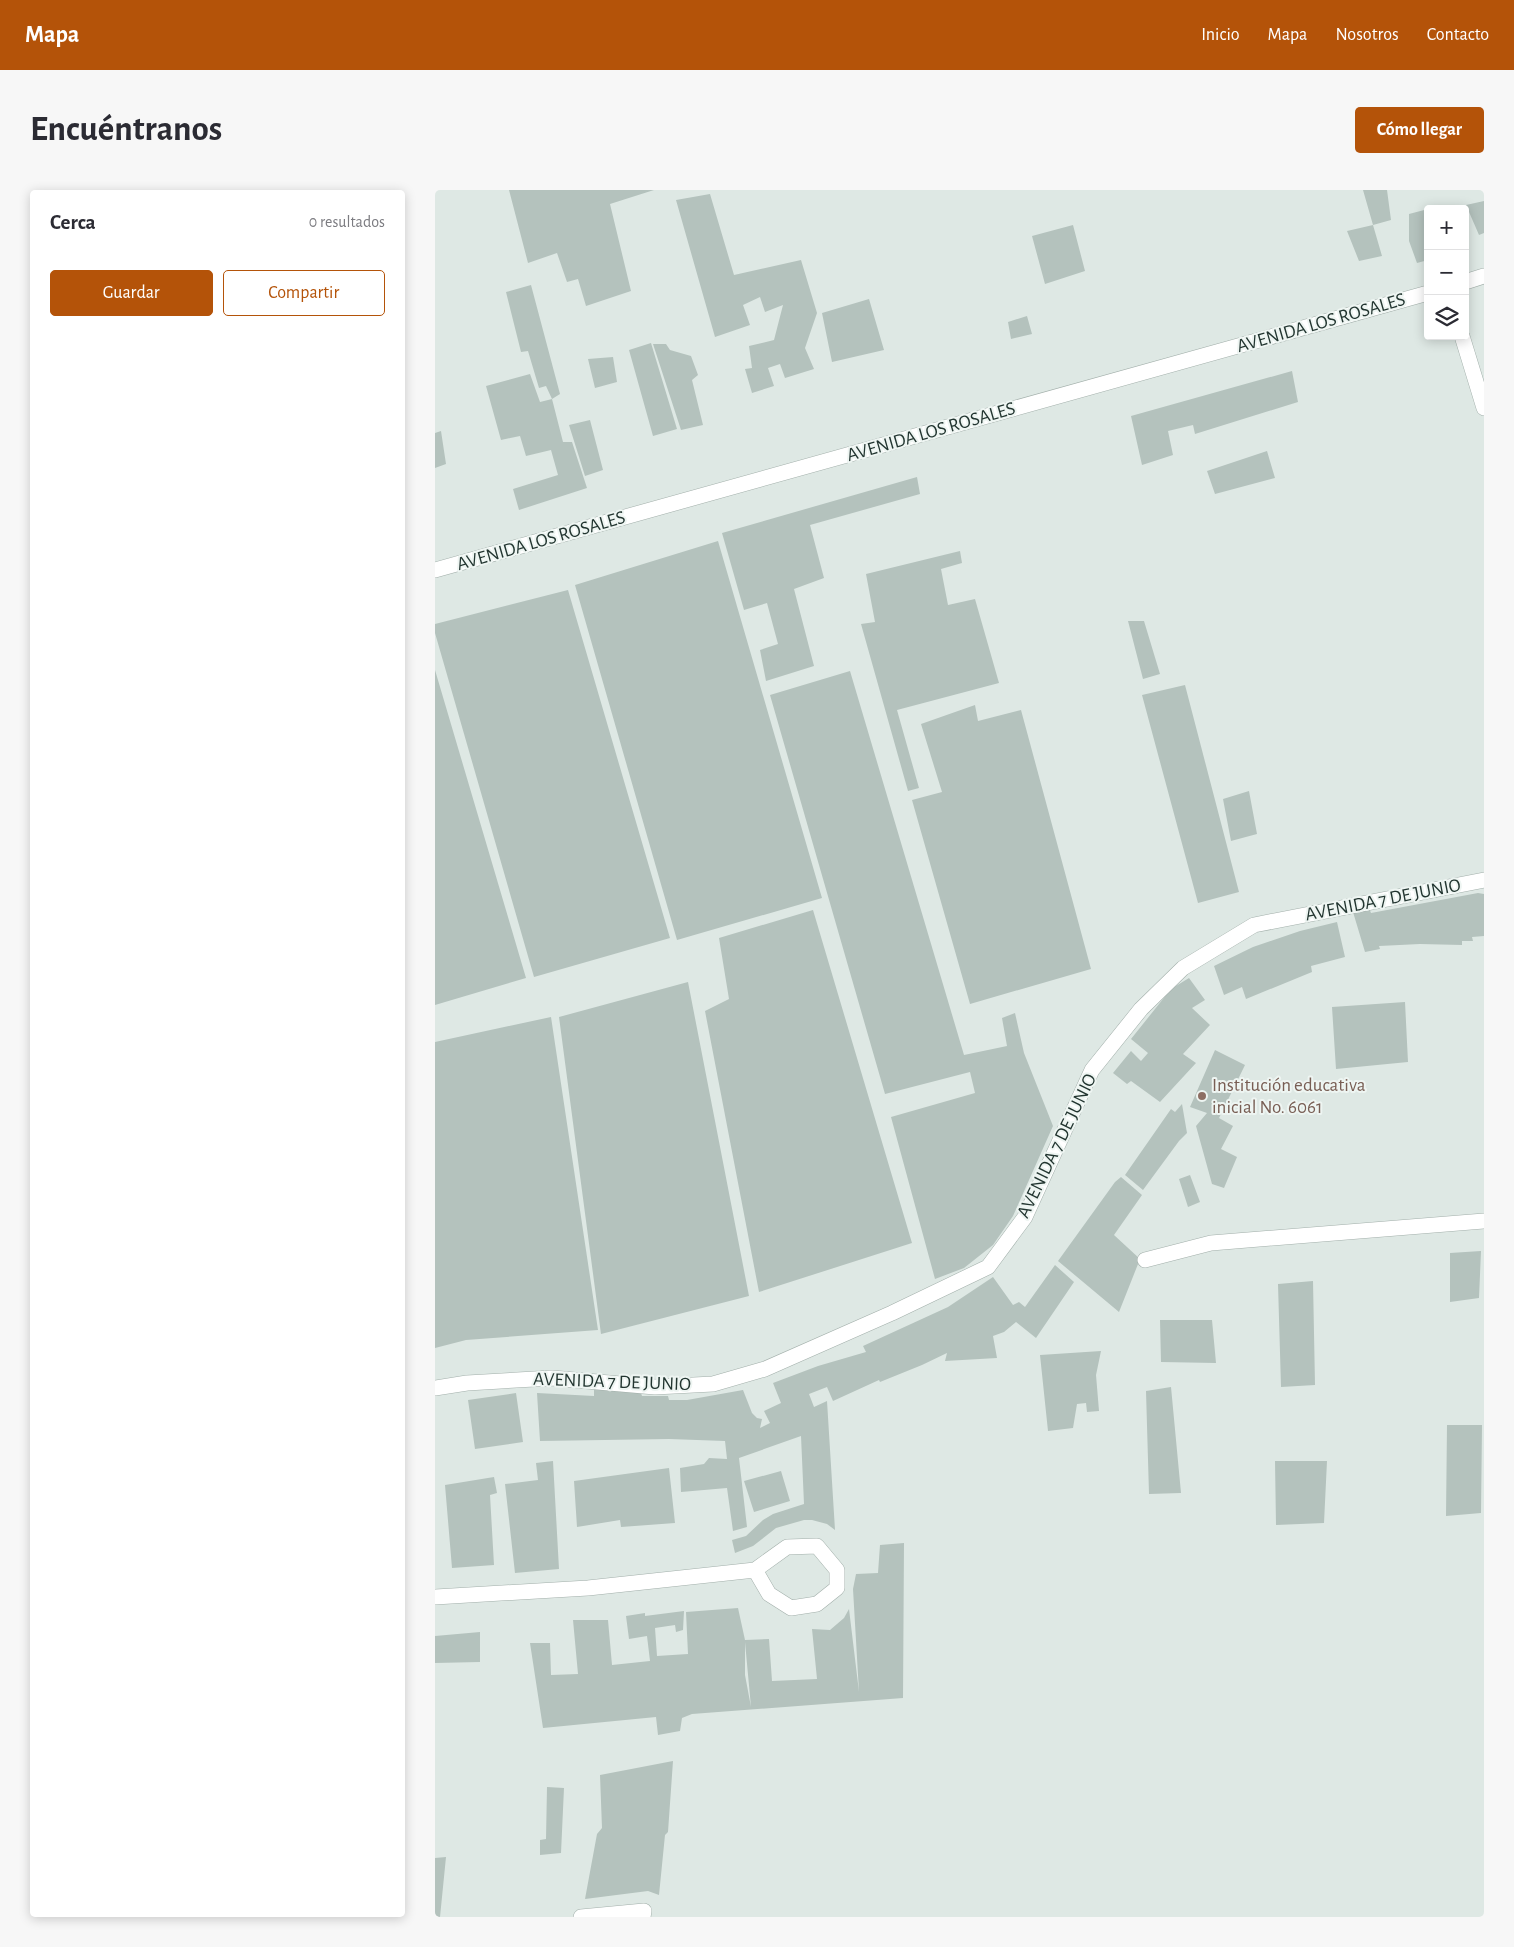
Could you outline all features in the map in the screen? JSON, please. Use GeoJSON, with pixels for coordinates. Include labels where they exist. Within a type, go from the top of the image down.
{"type":"FeatureCollection","features":[{"type":"Feature","properties":{"kind":"street"},"geometry":{"type":"LineString","coordinates":[[1469,281],[1484,276]]}},
{"type":"Feature","properties":{"kind":"street","name":"AVENIDA LOS ROSALES"},"geometry":{"type":"LineString","coordinates":[[435,570],[1424,294]]}},
{"type":"Feature","properties":{"kind":"street"},"geometry":{"type":"LineString","coordinates":[[1463,340],[1484,408]]}},
{"type":"Feature","properties":{"kind":"street","name":"AVENIDA 7 DE JUNIO"},"geometry":{"type":"LineString","coordinates":[[435,1388],[467,1383],[552,1378],[655,1387],[713,1384],[765,1369],[892,1314],[988,1267],[1025,1217],[1093,1070],[1141,1009],[1183,968],[1254,926],[1484,880]]}},
{"type":"Feature","properties":{"kind":"street"},"geometry":{"type":"LineString","coordinates":[[1145,1260],[1211,1243],[1484,1222]]}},
{"type":"Feature","properties":{"kind":"street"},"geometry":{"type":"LineString","coordinates":[[435,1596],[588,1588],[755,1570],[787,1547],[817,1546],[837,1570],[837,1588],[817,1604],[791,1608],[769,1594],[755,1570]]}},
{"type":"Feature","properties":{"kind":"street"},"geometry":{"type":"LineString","coordinates":[[581,1917],[643,1911],[643,1917]]}},
{"type":"Feature","properties":{"kind":"building"},"geometry":{"type":"Polygon","coordinates":[[[509,190],[654,190],[610,204],[631,291],[586,306],[578,279],[567,282],[557,253],[528,263],[509,190]]]}},
{"type":"Feature","properties":{"kind":"building"},"geometry":{"type":"Polygon","coordinates":[[[1363,190],[1387,190],[1391,220],[1373,225],[1363,190]]]}},
{"type":"Feature","properties":{"kind":"building"},"geometry":{"type":"Polygon","coordinates":[[[710,194],[734,275],[801,260],[817,313],[805,348],[814,369],[785,378],[780,364],[768,368],[774,386],[752,393],[745,369],[752,368],[749,346],[774,340],[783,305],[765,312],[760,297],[743,305],[750,325],[715,337],[676,200],[710,194]]]}},
{"type":"Feature","properties":{"kind":"building"},"geometry":{"type":"Polygon","coordinates":[[[1484,201],[1484,233],[1479,235],[1469,212],[1469,205],[1466,205],[1484,201]]]}},
{"type":"Feature","properties":{"kind":"building"},"geometry":{"type":"Polygon","coordinates":[[[1424,210],[1424,261],[1417,263],[1409,241],[1409,214],[1424,210]]]}},
{"type":"Feature","properties":{"kind":"building"},"geometry":{"type":"Polygon","coordinates":[[[1073,225],[1085,271],[1045,284],[1032,236],[1073,225]]]}},
{"type":"Feature","properties":{"kind":"building"},"geometry":{"type":"Polygon","coordinates":[[[1373,225],[1382,256],[1359,261],[1347,231],[1373,225]]]}},
{"type":"Feature","properties":{"kind":"building"},"geometry":{"type":"Polygon","coordinates":[[[531,285],[560,394],[552,399],[546,386],[539,388],[528,351],[521,352],[506,292],[531,285]]]}},
{"type":"Feature","properties":{"kind":"building"},"geometry":{"type":"Polygon","coordinates":[[[869,299],[884,350],[832,362],[822,313],[869,299]]]}},
{"type":"Feature","properties":{"kind":"building"},"geometry":{"type":"Polygon","coordinates":[[[1027,316],[1032,334],[1011,339],[1008,322],[1027,316]]]}},
{"type":"Feature","properties":{"kind":"building"},"geometry":{"type":"Polygon","coordinates":[[[651,343],[677,429],[653,436],[629,350],[651,343]]]}},
{"type":"Feature","properties":{"kind":"building"},"geometry":{"type":"Polygon","coordinates":[[[653,344],[666,344],[670,350],[691,356],[698,375],[692,380],[703,425],[681,430],[653,344]]]}},
{"type":"Feature","properties":{"kind":"building"},"geometry":{"type":"Polygon","coordinates":[[[613,357],[617,382],[595,388],[588,359],[613,357]]]}},
{"type":"Feature","properties":{"kind":"building"},"geometry":{"type":"Polygon","coordinates":[[[1292,371],[1298,402],[1195,434],[1193,425],[1168,431],[1173,455],[1142,465],[1131,416],[1292,371]]]}},
{"type":"Feature","properties":{"kind":"building"},"geometry":{"type":"Polygon","coordinates":[[[530,374],[540,402],[552,399],[563,442],[572,442],[587,488],[519,510],[513,489],[558,475],[551,450],[526,456],[520,436],[501,440],[486,386],[530,374]]]}},
{"type":"Feature","properties":{"kind":"building"},"geometry":{"type":"Polygon","coordinates":[[[590,420],[603,470],[585,476],[569,425],[590,420]]]}},
{"type":"Feature","properties":{"kind":"building"},"geometry":{"type":"Polygon","coordinates":[[[441,431],[446,464],[435,468],[435,433],[441,431]]]}},
{"type":"Feature","properties":{"kind":"building"},"geometry":{"type":"Polygon","coordinates":[[[1267,451],[1275,478],[1215,494],[1207,471],[1267,451]]]}},
{"type":"Feature","properties":{"kind":"building"},"geometry":{"type":"Polygon","coordinates":[[[917,477],[920,494],[810,525],[824,578],[794,589],[814,666],[766,681],[760,650],[778,644],[767,603],[744,610],[722,533],[917,477]]]}},
{"type":"Feature","properties":{"kind":"building"},"geometry":{"type":"Polygon","coordinates":[[[718,541],[822,898],[677,940],[575,585],[718,541]]]}},
{"type":"Feature","properties":{"kind":"building"},"geometry":{"type":"Polygon","coordinates":[[[960,551],[962,563],[941,569],[948,605],[975,599],[999,683],[897,710],[919,788],[908,791],[861,624],[875,622],[866,574],[960,551]]]}},
{"type":"Feature","properties":{"kind":"building"},"geometry":{"type":"Polygon","coordinates":[[[568,590],[670,938],[534,977],[435,633],[435,624],[568,590]]]}},
{"type":"Feature","properties":{"kind":"building"},"geometry":{"type":"Polygon","coordinates":[[[1128,621],[1144,621],[1160,674],[1143,679],[1128,621]]]}},
{"type":"Feature","properties":{"kind":"building"},"geometry":{"type":"Polygon","coordinates":[[[435,670],[526,978],[435,1005],[435,670]]]}},
{"type":"Feature","properties":{"kind":"building"},"geometry":{"type":"Polygon","coordinates":[[[850,671],[964,1055],[1007,1046],[1002,1018],[1015,1013],[1024,1053],[1053,1126],[1013,1216],[993,1245],[964,1268],[935,1279],[891,1117],[975,1093],[970,1072],[885,1094],[770,695],[850,671]]]}},
{"type":"Feature","properties":{"kind":"building"},"geometry":{"type":"Polygon","coordinates":[[[1185,685],[1239,892],[1198,903],[1142,695],[1185,685]]]}},
{"type":"Feature","properties":{"kind":"building"},"geometry":{"type":"Polygon","coordinates":[[[975,705],[978,721],[1021,710],[1091,969],[970,1004],[912,800],[942,792],[921,724],[975,705]]]}},
{"type":"Feature","properties":{"kind":"building"},"geometry":{"type":"Polygon","coordinates":[[[1249,791],[1257,834],[1231,841],[1223,799],[1249,791]]]}},
{"type":"Feature","properties":{"kind":"building"},"geometry":{"type":"Polygon","coordinates":[[[1478,893],[1484,894],[1484,936],[1472,937],[1473,941],[1462,941],[1462,945],[1420,944],[1379,946],[1380,949],[1365,952],[1353,912],[1369,908],[1371,913],[1478,893]]]}},
{"type":"Feature","properties":{"kind":"building"},"geometry":{"type":"Polygon","coordinates":[[[813,910],[912,1243],[759,1292],[705,1011],[729,999],[719,938],[813,910]]]}},
{"type":"Feature","properties":{"kind":"building"},"geometry":{"type":"Polygon","coordinates":[[[1337,922],[1345,957],[1311,966],[1312,972],[1246,999],[1242,987],[1224,995],[1214,966],[1253,947],[1300,931],[1337,922]]]}},
{"type":"Feature","properties":{"kind":"building"},"geometry":{"type":"Polygon","coordinates":[[[1189,978],[1205,1000],[1192,1008],[1210,1025],[1183,1054],[1196,1063],[1160,1102],[1131,1081],[1127,1084],[1113,1073],[1131,1051],[1141,1061],[1148,1053],[1131,1039],[1171,989],[1189,978]]]}},
{"type":"Feature","properties":{"kind":"building"},"geometry":{"type":"Polygon","coordinates":[[[688,982],[749,1296],[601,1334],[559,1017],[688,982]]]}},
{"type":"Feature","properties":{"kind":"building"},"geometry":{"type":"Polygon","coordinates":[[[1405,1002],[1408,1062],[1336,1069],[1332,1007],[1405,1002]]]}},
{"type":"Feature","properties":{"kind":"building"},"geometry":{"type":"Polygon","coordinates":[[[551,1017],[598,1330],[466,1340],[435,1348],[435,1042],[551,1017]]]}},
{"type":"Feature","properties":{"kind":"building"},"geometry":{"type":"Polygon","coordinates":[[[1215,1050],[1245,1065],[1219,1118],[1233,1126],[1221,1149],[1237,1157],[1224,1188],[1212,1184],[1196,1126],[1207,1113],[1190,1107],[1215,1050]]]}},
{"type":"Feature","properties":{"kind":"building"},"geometry":{"type":"Polygon","coordinates":[[[1182,1104],[1187,1133],[1143,1190],[1125,1175],[1171,1109],[1175,1112],[1182,1104]]]}},
{"type":"Feature","properties":{"kind":"building"},"geometry":{"type":"Polygon","coordinates":[[[1190,1175],[1200,1202],[1188,1207],[1179,1179],[1190,1175]]]}},
{"type":"Feature","properties":{"kind":"building"},"geometry":{"type":"Polygon","coordinates":[[[1121,1177],[1142,1195],[1114,1235],[1140,1259],[1119,1312],[1058,1261],[1115,1182],[1121,1177]]]}},
{"type":"Feature","properties":{"kind":"building"},"geometry":{"type":"Polygon","coordinates":[[[1481,1251],[1479,1298],[1450,1302],[1450,1253],[1481,1251]]]}},
{"type":"Feature","properties":{"kind":"building"},"geometry":{"type":"Polygon","coordinates":[[[1055,1265],[1074,1282],[1036,1338],[1016,1322],[1004,1332],[993,1336],[997,1358],[945,1361],[947,1353],[880,1382],[879,1380],[833,1401],[827,1387],[809,1394],[814,1407],[827,1401],[835,1530],[827,1524],[804,1520],[776,1528],[753,1546],[735,1553],[732,1540],[746,1536],[763,1520],[773,1514],[804,1504],[801,1436],[739,1458],[747,1527],[733,1531],[727,1488],[681,1492],[680,1468],[704,1464],[709,1458],[727,1459],[725,1441],[669,1439],[540,1441],[537,1393],[594,1396],[594,1389],[641,1393],[642,1396],[668,1396],[669,1400],[687,1400],[743,1390],[752,1413],[757,1418],[762,1419],[760,1428],[770,1423],[764,1411],[781,1403],[773,1383],[818,1366],[866,1352],[863,1346],[948,1307],[993,1277],[1013,1305],[1019,1302],[1025,1307],[1055,1265]]]}},
{"type":"Feature","properties":{"kind":"building"},"geometry":{"type":"Polygon","coordinates":[[[1313,1281],[1315,1385],[1281,1387],[1278,1284],[1313,1281]]]}},
{"type":"Feature","properties":{"kind":"building"},"geometry":{"type":"Polygon","coordinates":[[[1160,1320],[1212,1320],[1216,1363],[1161,1362],[1160,1320]]]}},
{"type":"Feature","properties":{"kind":"building"},"geometry":{"type":"Polygon","coordinates":[[[1101,1351],[1096,1375],[1099,1411],[1087,1412],[1086,1403],[1077,1404],[1073,1428],[1048,1431],[1040,1355],[1101,1351]]]}},
{"type":"Feature","properties":{"kind":"building"},"geometry":{"type":"Polygon","coordinates":[[[1171,1387],[1181,1493],[1149,1494],[1146,1391],[1171,1387]]]}},
{"type":"Feature","properties":{"kind":"building"},"geometry":{"type":"Polygon","coordinates":[[[516,1393],[523,1442],[475,1449],[468,1400],[516,1393]]]}},
{"type":"Feature","properties":{"kind":"building"},"geometry":{"type":"Polygon","coordinates":[[[1447,1425],[1482,1425],[1481,1513],[1446,1516],[1447,1425]]]}},
{"type":"Feature","properties":{"kind":"building"},"geometry":{"type":"Polygon","coordinates":[[[553,1461],[559,1569],[515,1573],[505,1484],[538,1480],[536,1463],[553,1461]]]}},
{"type":"Feature","properties":{"kind":"building"},"geometry":{"type":"Polygon","coordinates":[[[1275,1461],[1327,1461],[1324,1523],[1276,1525],[1275,1461]]]}},
{"type":"Feature","properties":{"kind":"building"},"geometry":{"type":"Polygon","coordinates":[[[669,1468],[675,1523],[621,1527],[620,1520],[577,1527],[574,1481],[669,1468]]]}},
{"type":"Feature","properties":{"kind":"building"},"geometry":{"type":"Polygon","coordinates":[[[781,1471],[790,1501],[754,1512],[744,1481],[781,1471]]]}},
{"type":"Feature","properties":{"kind":"building"},"geometry":{"type":"Polygon","coordinates":[[[494,1477],[497,1493],[490,1495],[494,1565],[452,1568],[445,1485],[494,1477]]]}},
{"type":"Feature","properties":{"kind":"building"},"geometry":{"type":"Polygon","coordinates":[[[904,1543],[903,1698],[692,1714],[682,1718],[680,1731],[658,1735],[656,1717],[543,1728],[530,1643],[550,1643],[551,1675],[578,1674],[573,1620],[608,1620],[612,1665],[650,1661],[647,1636],[629,1639],[626,1616],[645,1613],[645,1616],[684,1611],[683,1630],[676,1632],[675,1625],[655,1628],[657,1656],[688,1654],[686,1612],[738,1608],[745,1640],[769,1639],[772,1681],[817,1679],[812,1629],[830,1630],[844,1618],[849,1609],[859,1692],[853,1589],[856,1574],[878,1573],[880,1545],[904,1543]],[[745,1642],[745,1675],[751,1707],[745,1642]]]}},
{"type":"Feature","properties":{"kind":"building"},"geometry":{"type":"Polygon","coordinates":[[[480,1632],[480,1662],[435,1663],[435,1636],[480,1632]]]}},
{"type":"Feature","properties":{"kind":"building"},"geometry":{"type":"Polygon","coordinates":[[[673,1761],[668,1832],[665,1835],[659,1895],[648,1891],[585,1899],[597,1834],[602,1828],[600,1775],[673,1761]]]}},
{"type":"Feature","properties":{"kind":"building"},"geometry":{"type":"Polygon","coordinates":[[[547,1787],[564,1788],[561,1853],[540,1855],[540,1840],[546,1839],[547,1787]]]}},
{"type":"Feature","properties":{"kind":"building"},"geometry":{"type":"Polygon","coordinates":[[[446,1857],[440,1917],[435,1917],[435,1858],[446,1857]]]}},
{"type":"Feature","properties":{"kind":"place","name":"Institución educativa inicial No. 6061"},"geometry":{"type":"Point","coordinates":[1202,1096]}}]}
